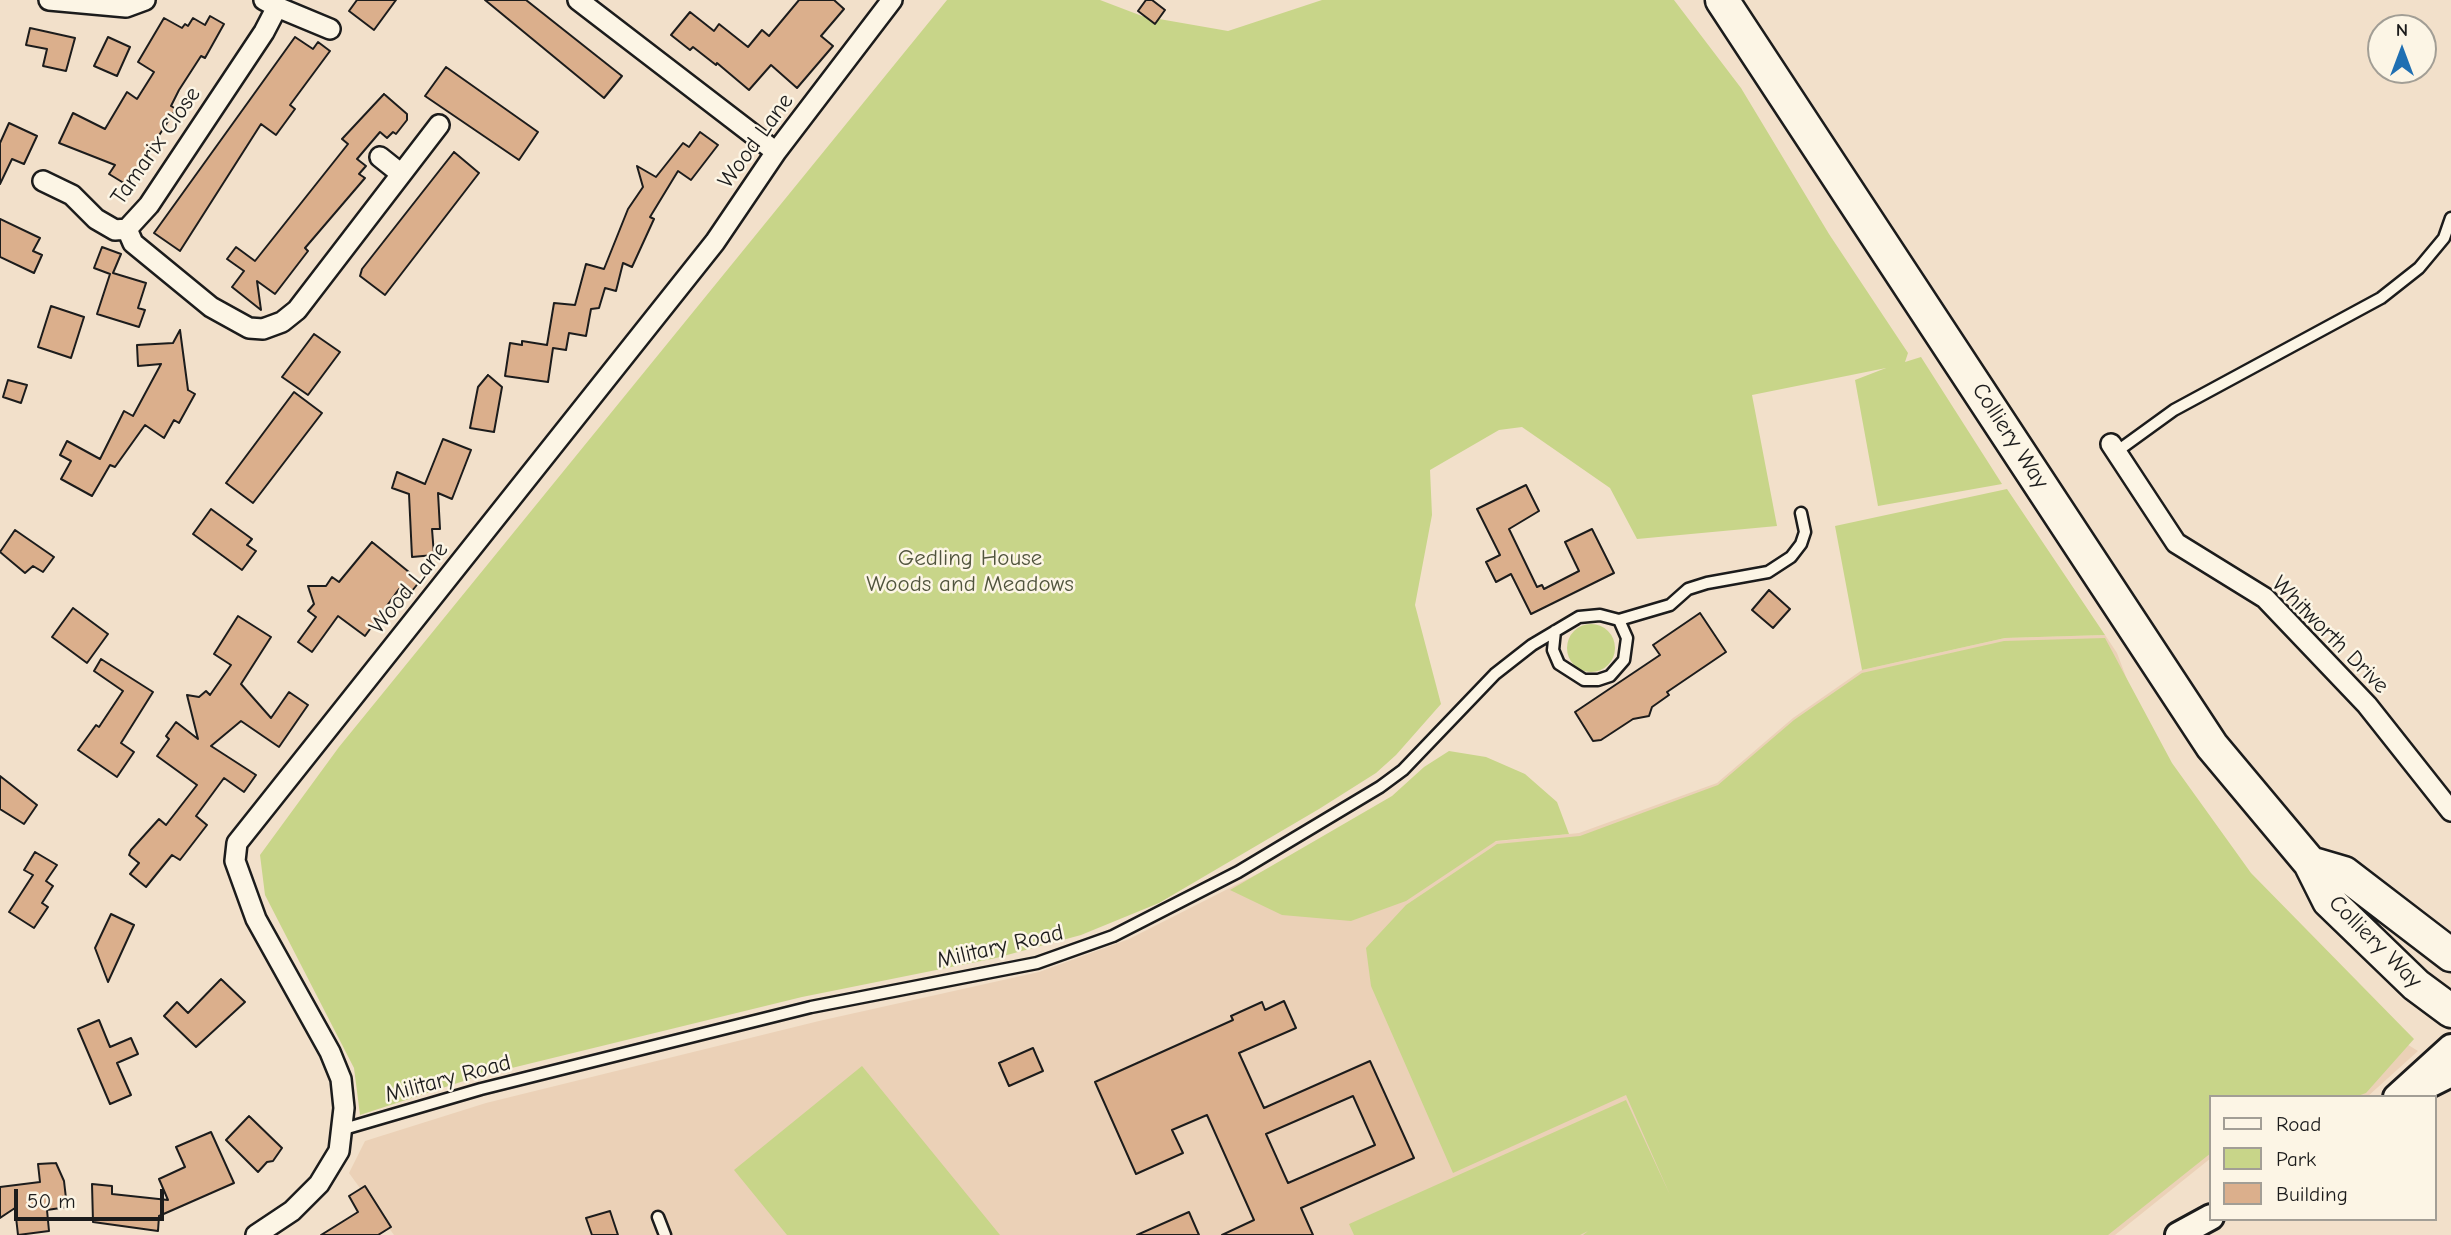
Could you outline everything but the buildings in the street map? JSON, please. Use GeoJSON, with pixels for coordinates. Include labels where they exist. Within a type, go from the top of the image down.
{"type":"FeatureCollection","features":[{"type":"Feature","properties":{"kind":"main road","name":"Colliery Way"},"geometry":{"type":"LineString","coordinates":[[1723,0],[2077,538],[2173,690],[2213,746],[2311,863],[2329,901],[2416,985],[2451,1012]]}},
{"type":"Feature","properties":{"kind":"main road","name":"Colliery Way"},"geometry":{"type":"LineString","coordinates":[[2311,863],[2344,873],[2451,955]]}},
{"type":"Feature","properties":{"kind":"street"},"geometry":{"type":"LineString","coordinates":[[49,0],[126,7],[145,0]]}},
{"type":"Feature","properties":{"kind":"street"},"geometry":{"type":"LineString","coordinates":[[578,0],[776,152]]}},
{"type":"Feature","properties":{"kind":"street","name":"Wood Lane"},"geometry":{"type":"LineString","coordinates":[[256,1235],[292,1211],[319,1184],[339,1151],[344,1129],[341,1079],[330,1052],[256,919],[235,861],[237,843],[715,242],[776,152],[892,0]]}},
{"type":"Feature","properties":{"kind":"street","name":"Tamarix Close"},"geometry":{"type":"LineString","coordinates":[[43,181],[72,195],[96,219],[116,230],[127,229],[149,205],[264,32],[270,3],[330,29]]}},
{"type":"Feature","properties":{"kind":"street"},"geometry":{"type":"LineString","coordinates":[[127,229],[133,243],[211,307],[250,328],[263,329],[282,322],[297,310],[439,125]]}},
{"type":"Feature","properties":{"kind":"street"},"geometry":{"type":"LineString","coordinates":[[380,156],[400,173]]}},
{"type":"Feature","properties":{"kind":"street","name":"Whitworth Drive"},"geometry":{"type":"LineString","coordinates":[[2113,448],[2176,543],[2265,598],[2367,705],[2451,811]]}},
{"type":"Feature","properties":{"kind":"street"},"geometry":{"type":"LineString","coordinates":[[2398,1095],[2451,1047]]}},
{"type":"Feature","properties":{"kind":"street"},"geometry":{"type":"LineString","coordinates":[[2411,1095],[2451,1074]]}},
{"type":"Feature","properties":{"kind":"street"},"geometry":{"type":"LineString","coordinates":[[2178,1235],[2210,1218]]}},
{"type":"Feature","properties":{"kind":"lane"},"geometry":{"type":"LineString","coordinates":[[2113,448],[2174,410],[2381,298],[2419,268],[2444,238],[2451,218]]}},
{"type":"Feature","properties":{"kind":"lane"},"geometry":{"type":"LineString","coordinates":[[1555,631],[1553,650],[1559,664],[1584,680],[1598,680],[1610,676],[1623,660],[1627,638],[1619,620],[1670,605],[1688,589],[1769,572],[1791,557],[1801,544],[1805,532],[1801,513]]}},
{"type":"Feature","properties":{"kind":"lane","name":"Military Road"},"geometry":{"type":"LineString","coordinates":[[344,1129],[481,1089],[811,1007],[1037,963],[1113,936],[1238,872],[1380,787],[1403,770],[1495,674],[1555,631],[1579,617],[1600,615],[1619,620]]}},
{"type":"Feature","properties":{"kind":"lane"},"geometry":{"type":"LineString","coordinates":[[658,1217],[665,1235]]}},
{"type":"Feature","properties":{"kind":"shaded area"},"geometry":{"type":"Polygon","coordinates":[[[2105,635],[2117,653],[2180,820],[2345,1006],[2418,1051],[2369,1095],[2210,1095],[2210,1159],[2115,1235],[394,1235],[349,1173],[365,1141],[486,1103],[819,1021],[1039,972],[1129,939],[1279,863],[1579,833],[1717,783],[1793,718],[1862,670],[2005,638],[2105,635]]]}},
{"type":"Feature","properties":{"kind":"green space","name":"Gedling House Woods and Meadows"},"geometry":{"type":"Polygon","coordinates":[[[947,0],[1100,0],[1142,16],[1228,31],[1322,0],[1674,0],[1741,88],[1829,234],[1908,353],[1905,362],[1921,357],[2002,484],[1878,506],[1855,380],[1886,368],[1752,395],[1777,526],[1637,539],[1610,488],[1522,427],[1499,430],[1430,470],[1432,515],[1415,605],[1441,704],[1396,755],[1376,773],[1319,809],[1159,903],[1081,935],[996,958],[802,997],[479,1076],[360,1115],[354,1068],[265,895],[260,855],[339,747],[947,0]]]}},
{"type":"Feature","properties":{"kind":"green space"},"geometry":{"type":"Polygon","coordinates":[[[2007,489],[2105,635],[2005,638],[1862,670],[1835,526],[2007,489]]]}},
{"type":"Feature","properties":{"kind":"green space"},"geometry":{"type":"Polygon","coordinates":[[[1591,624],[1608,631],[1615,648],[1608,665],[1591,672],[1574,665],[1567,648],[1574,631],[1591,624]]]}},
{"type":"Feature","properties":{"kind":"green space"},"geometry":{"type":"Polygon","coordinates":[[[2105,638],[2172,763],[2251,873],[2414,1039],[2366,1093],[2210,1095],[2210,1154],[2108,1235],[1583,1235],[1588,1231],[1580,1235],[1354,1235],[1349,1224],[1626,1100],[1670,1195],[1626,1095],[1453,1173],[1371,986],[1366,948],[1406,905],[1497,844],[1580,836],[1718,785],[1794,720],[1862,673],[2004,641],[2105,638]]]}},
{"type":"Feature","properties":{"kind":"green space"},"geometry":{"type":"Polygon","coordinates":[[[1449,751],[1486,757],[1525,774],[1557,802],[1569,834],[1496,841],[1406,901],[1351,921],[1282,915],[1230,890],[1392,796],[1424,767],[1449,751]]]}},
{"type":"Feature","properties":{"kind":"green space"},"geometry":{"type":"Polygon","coordinates":[[[862,1066],[1000,1235],[787,1235],[734,1170],[862,1066]]]}}]}
